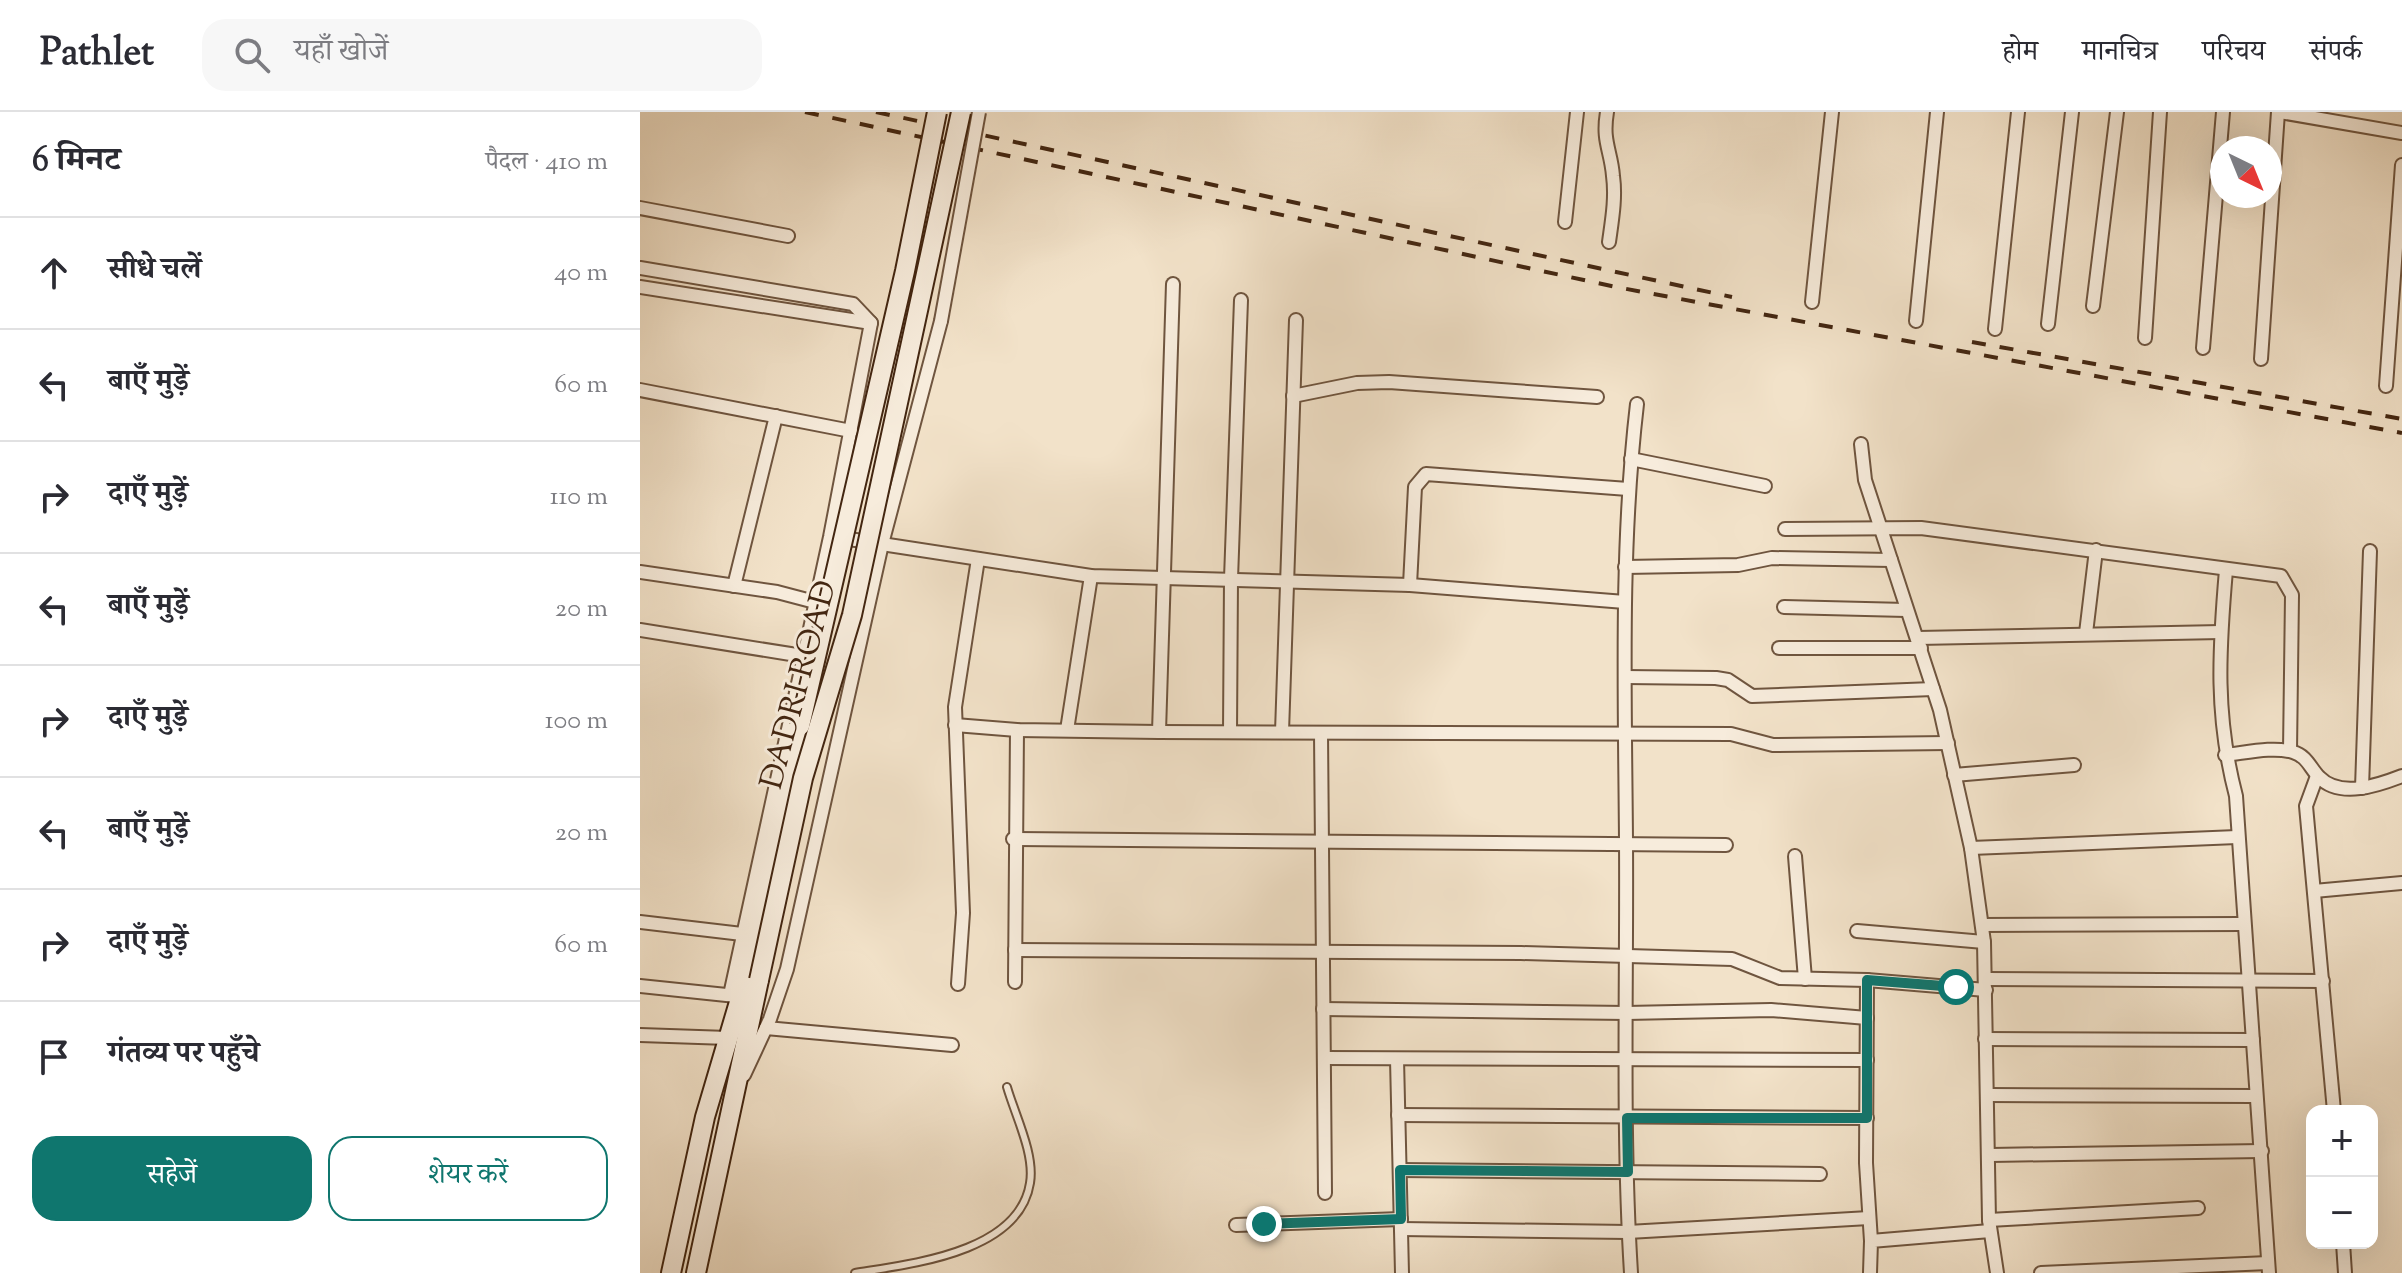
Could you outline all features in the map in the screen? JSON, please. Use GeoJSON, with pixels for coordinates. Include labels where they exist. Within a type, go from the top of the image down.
{"type":"FeatureCollection","features":[{"type":"Feature","properties":{"kind":"street","name":"DADRI ROAD"},"geometry":{"type":"LineString","coordinates":[[671,1273],[905,271],[937,112]]}},
{"type":"Feature","properties":{"kind":"street","name":"DADRI ROAD"},"geometry":{"type":"LineString","coordinates":[[696,1273],[803,778],[852,615],[961,112]]}},
{"type":"Feature","properties":{"kind":"street"},"geometry":{"type":"LineString","coordinates":[[734,1098],[766,1028],[787,969],[882,544],[941,321],[979,112]]}},
{"type":"Feature","properties":{"kind":"street"},"geometry":{"type":"LineString","coordinates":[[1565,222],[1577,112]]}},
{"type":"Feature","properties":{"kind":"street"},"geometry":{"type":"LineString","coordinates":[[1607,112],[1604,140],[1613,172],[1614,194],[1609,242]]}},
{"type":"Feature","properties":{"kind":"street"},"geometry":{"type":"LineString","coordinates":[[1812,302],[1832,112]]}},
{"type":"Feature","properties":{"kind":"street"},"geometry":{"type":"LineString","coordinates":[[1916,321],[1937,112]]}},
{"type":"Feature","properties":{"kind":"street"},"geometry":{"type":"LineString","coordinates":[[1995,329],[2018,112]]}},
{"type":"Feature","properties":{"kind":"street"},"geometry":{"type":"LineString","coordinates":[[2048,324],[2072,112]]}},
{"type":"Feature","properties":{"kind":"street"},"geometry":{"type":"LineString","coordinates":[[2093,306],[2117,112]]}},
{"type":"Feature","properties":{"kind":"street"},"geometry":{"type":"LineString","coordinates":[[2145,338],[2160,112]]}},
{"type":"Feature","properties":{"kind":"street"},"geometry":{"type":"LineString","coordinates":[[2203,348],[2223,112]]}},
{"type":"Feature","properties":{"kind":"street"},"geometry":{"type":"LineString","coordinates":[[2261,359],[2279,112],[2348,118],[2402,133]]}},
{"type":"Feature","properties":{"kind":"street"},"geometry":{"type":"LineString","coordinates":[[2386,386],[2402,165]]}},
{"type":"Feature","properties":{"kind":"street"},"geometry":{"type":"LineString","coordinates":[[640,208],[788,236]]}},
{"type":"Feature","properties":{"kind":"street"},"geometry":{"type":"LineString","coordinates":[[640,268],[853,304],[871,323]]}},
{"type":"Feature","properties":{"kind":"street"},"geometry":{"type":"LineString","coordinates":[[1159,732],[1173,284]]}},
{"type":"Feature","properties":{"kind":"street"},"geometry":{"type":"LineString","coordinates":[[640,287],[871,323]]}},
{"type":"Feature","properties":{"kind":"street"},"geometry":{"type":"LineString","coordinates":[[1230,732],[1231,579],[1241,300]]}},
{"type":"Feature","properties":{"kind":"street"},"geometry":{"type":"LineString","coordinates":[[1282,732],[1296,320]]}},
{"type":"Feature","properties":{"kind":"street"},"geometry":{"type":"LineString","coordinates":[[640,986],[734,995],[742,934],[830,537],[871,323]]}},
{"type":"Feature","properties":{"kind":"street"},"geometry":{"type":"LineString","coordinates":[[1293,396],[1357,383],[1389,382],[1597,397]]}},
{"type":"Feature","properties":{"kind":"street"},"geometry":{"type":"LineString","coordinates":[[640,390],[851,431]]}},
{"type":"Feature","properties":{"kind":"street"},"geometry":{"type":"LineString","coordinates":[[1631,1273],[1625,1062],[1625,567],[1628,489],[1637,404]]}},
{"type":"Feature","properties":{"kind":"street"},"geometry":{"type":"LineString","coordinates":[[734,586],[776,416]]}},
{"type":"Feature","properties":{"kind":"street"},"geometry":{"type":"LineString","coordinates":[[1861,444],[1865,480],[1933,689],[1971,848],[1984,942],[1991,1155],[1990,1226],[1997,1273]]}},
{"type":"Feature","properties":{"kind":"street"},"geometry":{"type":"LineString","coordinates":[[1631,459],[1765,486]]}},
{"type":"Feature","properties":{"kind":"street"},"geometry":{"type":"LineString","coordinates":[[1410,585],[1415,487],[1426,474],[1628,489]]}},
{"type":"Feature","properties":{"kind":"street"},"geometry":{"type":"LineString","coordinates":[[1785,529],[1921,528],[2281,576],[2291,588],[2290,751]]}},
{"type":"Feature","properties":{"kind":"street"},"geometry":{"type":"LineString","coordinates":[[830,537],[1091,576],[1410,585],[1625,602]]}},
{"type":"Feature","properties":{"kind":"street"},"geometry":{"type":"LineString","coordinates":[[2086,633],[2096,550]]}},
{"type":"Feature","properties":{"kind":"street"},"geometry":{"type":"LineString","coordinates":[[2362,788],[2370,551]]}},
{"type":"Feature","properties":{"kind":"street"},"geometry":{"type":"LineString","coordinates":[[1625,567],[1738,565],[1772,558],[1891,560]]}},
{"type":"Feature","properties":{"kind":"street"},"geometry":{"type":"LineString","coordinates":[[958,984],[963,881],[955,725],[967,616],[978,559]]}},
{"type":"Feature","properties":{"kind":"street"},"geometry":{"type":"LineString","coordinates":[[2041,1273],[2268,1268],[2262,1151],[2242,924],[2236,796],[2225,755],[2220,717],[2221,632],[2226,570]]}},
{"type":"Feature","properties":{"kind":"street"},"geometry":{"type":"LineString","coordinates":[[640,572],[815,602]]}},
{"type":"Feature","properties":{"kind":"street"},"geometry":{"type":"LineString","coordinates":[[1067,730],[1091,576]]}},
{"type":"Feature","properties":{"kind":"street"},"geometry":{"type":"LineString","coordinates":[[1784,607],[1906,610]]}},
{"type":"Feature","properties":{"kind":"street"},"geometry":{"type":"LineString","coordinates":[[640,630],[803,656]]}},
{"type":"Feature","properties":{"kind":"street"},"geometry":{"type":"LineString","coordinates":[[1779,648],[2086,633],[2221,632]]}},
{"type":"Feature","properties":{"kind":"street"},"geometry":{"type":"LineString","coordinates":[[1625,677],[1716,678],[1728,680],[1752,696],[1933,689]]}},
{"type":"Feature","properties":{"kind":"street"},"geometry":{"type":"LineString","coordinates":[[955,725],[1017,730],[1159,732],[1731,734],[1773,745],[1948,743]]}},
{"type":"Feature","properties":{"kind":"street"},"geometry":{"type":"LineString","coordinates":[[1015,982],[1013,839],[1017,730]]}},
{"type":"Feature","properties":{"kind":"street"},"geometry":{"type":"LineString","coordinates":[[1321,733],[1325,1193]]}},
{"type":"Feature","properties":{"kind":"street"},"geometry":{"type":"LineString","coordinates":[[2225,755],[2290,751],[2307,760],[2324,782],[2362,788],[2402,776]]}},
{"type":"Feature","properties":{"kind":"street"},"geometry":{"type":"LineString","coordinates":[[1954,775],[2074,765]]}},
{"type":"Feature","properties":{"kind":"street"},"geometry":{"type":"LineString","coordinates":[[2317,776],[2306,806],[2333,1105]]}},
{"type":"Feature","properties":{"kind":"street"},"geometry":{"type":"LineString","coordinates":[[1971,848],[2237,837]]}},
{"type":"Feature","properties":{"kind":"street"},"geometry":{"type":"LineString","coordinates":[[1013,839],[1726,845]]}},
{"type":"Feature","properties":{"kind":"street"},"geometry":{"type":"LineString","coordinates":[[1795,856],[1805,979]]}},
{"type":"Feature","properties":{"kind":"street"},"geometry":{"type":"LineString","coordinates":[[2314,891],[2402,883]]}},
{"type":"Feature","properties":{"kind":"street"},"geometry":{"type":"LineString","coordinates":[[640,922],[742,934]]}},
{"type":"Feature","properties":{"kind":"street"},"geometry":{"type":"LineString","coordinates":[[1982,925],[2242,924]]}},
{"type":"Feature","properties":{"kind":"street"},"geometry":{"type":"LineString","coordinates":[[1857,931],[1984,942]]}},
{"type":"Feature","properties":{"kind":"street"},"geometry":{"type":"LineString","coordinates":[[1015,950],[1732,959],[1770,977],[1986,984],[2323,981]]}},
{"type":"Feature","properties":{"kind":"street"},"geometry":{"type":"LineString","coordinates":[[1867,980],[1870,1273]]}},
{"type":"Feature","properties":{"kind":"street"},"geometry":{"type":"LineString","coordinates":[[1323,1009],[1627,1013],[1771,1010],[1867,1018]]}},
{"type":"Feature","properties":{"kind":"street"},"geometry":{"type":"LineString","coordinates":[[766,1028],[952,1045]]}},
{"type":"Feature","properties":{"kind":"street"},"geometry":{"type":"LineString","coordinates":[[640,1035],[728,1038]]}},
{"type":"Feature","properties":{"kind":"street"},"geometry":{"type":"LineString","coordinates":[[1985,1039],[2253,1040]]}},
{"type":"Feature","properties":{"kind":"street"},"geometry":{"type":"LineString","coordinates":[[1324,1058],[1625,1062],[1867,1060]]}},
{"type":"Feature","properties":{"kind":"street"},"geometry":{"type":"LineString","coordinates":[[1397,1059],[1402,1273]]}},
{"type":"Feature","properties":{"kind":"street"},"geometry":{"type":"LineString","coordinates":[[1989,1095],[2255,1096]]}},
{"type":"Feature","properties":{"kind":"street"},"geometry":{"type":"LineString","coordinates":[[1398,1115],[1867,1118]]}},
{"type":"Feature","properties":{"kind":"street"},"geometry":{"type":"LineString","coordinates":[[1991,1155],[2262,1151]]}},
{"type":"Feature","properties":{"kind":"street"},"geometry":{"type":"LineString","coordinates":[[1400,1170],[1820,1174]]}},
{"type":"Feature","properties":{"kind":"street"},"geometry":{"type":"LineString","coordinates":[[1871,1241],[1990,1226],[2198,1208]]}},
{"type":"Feature","properties":{"kind":"street"},"geometry":{"type":"LineString","coordinates":[[1236,1225],[1401,1224],[1628,1232],[1869,1218]]}},
{"type":"Feature","properties":{"kind":"street"},"geometry":{"type":"LineString","coordinates":[[2343,1249],[2345,1273]]}},
{"type":"Feature","properties":{"kind":"lane"},"geometry":{"type":"LineString","coordinates":[[855,1273],[940,1259],[987,1237],[1012,1218],[1027,1192],[1030,1165],[1007,1087]]}},
{"type":"Feature","properties":{"kind":"railway"},"geometry":{"type":"LineString","coordinates":[[805,112],[1616,287],[2402,433]]}},
{"type":"Feature","properties":{"kind":"railway"},"geometry":{"type":"LineString","coordinates":[[876,112],[1732,297]]}},
{"type":"Feature","properties":{"kind":"railway"},"geometry":{"type":"LineString","coordinates":[[1972,342],[2402,419]]}},
{"type":"Feature","properties":{"kind":"route"},"geometry":{"type":"LineString","coordinates":[[1264,1224],[1401,1219],[1400,1170],[1628,1172],[1627,1118],[1867,1118],[1867,980],[1956,987]]}}]}
